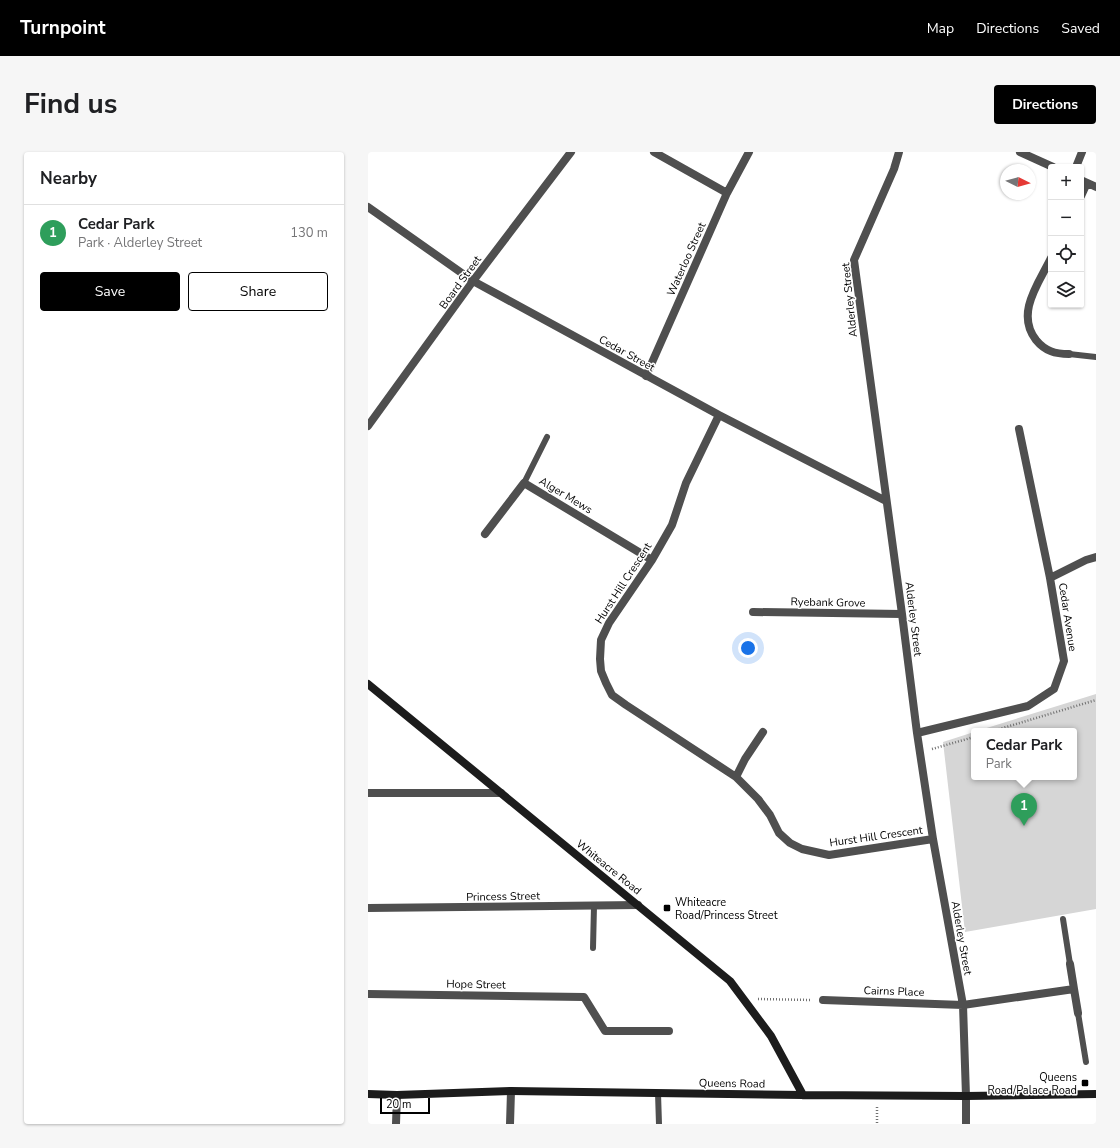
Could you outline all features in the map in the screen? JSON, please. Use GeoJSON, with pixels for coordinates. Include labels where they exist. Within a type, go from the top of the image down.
{"type":"FeatureCollection","features":[{"type":"Feature","properties":{"kind":"main road","name":"Whiteacre Road"},"geometry":{"type":"LineString","coordinates":[[368,684],[730,981],[771,1036],[803,1095]]}},
{"type":"Feature","properties":{"kind":"main road","name":"Queens Road"},"geometry":{"type":"LineString","coordinates":[[368,1094],[397,1095],[511,1091],[966,1096],[1096,1094]]}},
{"type":"Feature","properties":{"kind":"street","name":"Board Street"},"geometry":{"type":"LineString","coordinates":[[368,426],[572,152]]}},
{"type":"Feature","properties":{"kind":"street"},"geometry":{"type":"LineString","coordinates":[[654,152],[727,193]]}},
{"type":"Feature","properties":{"kind":"street","name":"Waterloo Street"},"geometry":{"type":"LineString","coordinates":[[646,376],[727,193],[748,152]]}},
{"type":"Feature","properties":{"kind":"street","name":"Alderley Street"},"geometry":{"type":"LineString","coordinates":[[899,152],[894,168],[854,260],[920,753],[933,839],[963,1005],[966,1124]]}},
{"type":"Feature","properties":{"kind":"street"},"geometry":{"type":"LineString","coordinates":[[1020,152],[1048,165]]}},
{"type":"Feature","properties":{"kind":"street"},"geometry":{"type":"LineString","coordinates":[[1077,164],[1082,152]]}},
{"type":"Feature","properties":{"kind":"street"},"geometry":{"type":"LineString","coordinates":[[1084,182],[1096,187]]}},
{"type":"Feature","properties":{"kind":"street","name":"Cedar Street"},"geometry":{"type":"LineString","coordinates":[[368,207],[474,282],[719,415],[886,501]]}},
{"type":"Feature","properties":{"kind":"street"},"geometry":{"type":"LineString","coordinates":[[1048,264],[1033,292],[1028,306],[1030,330],[1040,346],[1057,354],[1068,354]]}},
{"type":"Feature","properties":{"kind":"street","name":"Hurst Hill Crescent"},"geometry":{"type":"LineString","coordinates":[[719,415],[686,483],[672,525],[652,560],[609,623],[601,640],[601,671],[612,695],[626,706],[736,777],[758,799],[770,815],[779,833],[790,843],[802,849],[829,855],[933,839]]}},
{"type":"Feature","properties":{"kind":"street","name":"Cedar Avenue"},"geometry":{"type":"LineString","coordinates":[[917,732],[1028,706],[1054,689],[1064,661],[1050,578],[1018,429]]}},
{"type":"Feature","properties":{"kind":"street","name":"Alger Mews"},"geometry":{"type":"LineString","coordinates":[[485,534],[524,483],[652,560]]}},
{"type":"Feature","properties":{"kind":"street"},"geometry":{"type":"LineString","coordinates":[[1050,578],[1086,560],[1096,557]]}},
{"type":"Feature","properties":{"kind":"street","name":"Ryebank Grove"},"geometry":{"type":"LineString","coordinates":[[752,612],[902,614]]}},
{"type":"Feature","properties":{"kind":"street"},"geometry":{"type":"LineString","coordinates":[[736,777],[745,759],[763,732]]}},
{"type":"Feature","properties":{"kind":"street"},"geometry":{"type":"LineString","coordinates":[[368,792],[501,793]]}},
{"type":"Feature","properties":{"kind":"street","name":"Princess Street"},"geometry":{"type":"LineString","coordinates":[[368,908],[638,905]]}},
{"type":"Feature","properties":{"kind":"street"},"geometry":{"type":"LineString","coordinates":[[1070,964],[1078,1014]]}},
{"type":"Feature","properties":{"kind":"street","name":"Cairns Place"},"geometry":{"type":"LineString","coordinates":[[824,1000],[963,1005],[1074,989]]}},
{"type":"Feature","properties":{"kind":"street","name":"Hope Street"},"geometry":{"type":"LineString","coordinates":[[368,994],[584,997],[605,1031],[669,1031]]}},
{"type":"Feature","properties":{"kind":"street"},"geometry":{"type":"LineString","coordinates":[[510,1124],[511,1091]]}},
{"type":"Feature","properties":{"kind":"street"},"geometry":{"type":"LineString","coordinates":[[396,1124],[397,1095]]}},
{"type":"Feature","properties":{"kind":"lane"},"geometry":{"type":"LineString","coordinates":[[1068,354],[1096,357]]}},
{"type":"Feature","properties":{"kind":"lane"},"geometry":{"type":"LineString","coordinates":[[524,483],[547,436]]}},
{"type":"Feature","properties":{"kind":"lane"},"geometry":{"type":"LineString","coordinates":[[593,948],[594,906]]}},
{"type":"Feature","properties":{"kind":"lane"},"geometry":{"type":"LineString","coordinates":[[1063,919],[1070,964]]}},
{"type":"Feature","properties":{"kind":"lane"},"geometry":{"type":"LineString","coordinates":[[1078,1014],[1086,1062]]}},
{"type":"Feature","properties":{"kind":"lane"},"geometry":{"type":"LineString","coordinates":[[658,1093],[659,1124]]}},
{"type":"Feature","properties":{"kind":"path"},"geometry":{"type":"LineString","coordinates":[[1003,728],[1096,700]]}},
{"type":"Feature","properties":{"kind":"path"},"geometry":{"type":"LineString","coordinates":[[920,753],[971,738]]}},
{"type":"Feature","properties":{"kind":"path"},"geometry":{"type":"LineString","coordinates":[[744,999],[824,1000]]}},
{"type":"Feature","properties":{"kind":"path"},"geometry":{"type":"LineString","coordinates":[[877,1095],[878,1124]]}},
{"type":"Feature","properties":{"kind":"shaded area"},"geometry":{"type":"Polygon","coordinates":[[[1096,694],[1096,909],[965,932],[943,742],[971,733],[971,780],[1077,780],[1077,728],[987,728],[1096,694]]]}},
{"type":"Feature","properties":{"kind":"place","name":"Cedar Park"},"geometry":{"type":"Point","coordinates":[1024,826]}},
{"type":"Feature","properties":{"kind":"place","name":"Whiteacre Road/Princess Street"},"geometry":{"type":"Point","coordinates":[667,908]}},
{"type":"Feature","properties":{"kind":"place","name":"Queens Road/Palace Road"},"geometry":{"type":"Point","coordinates":[1085,1083]}}]}
